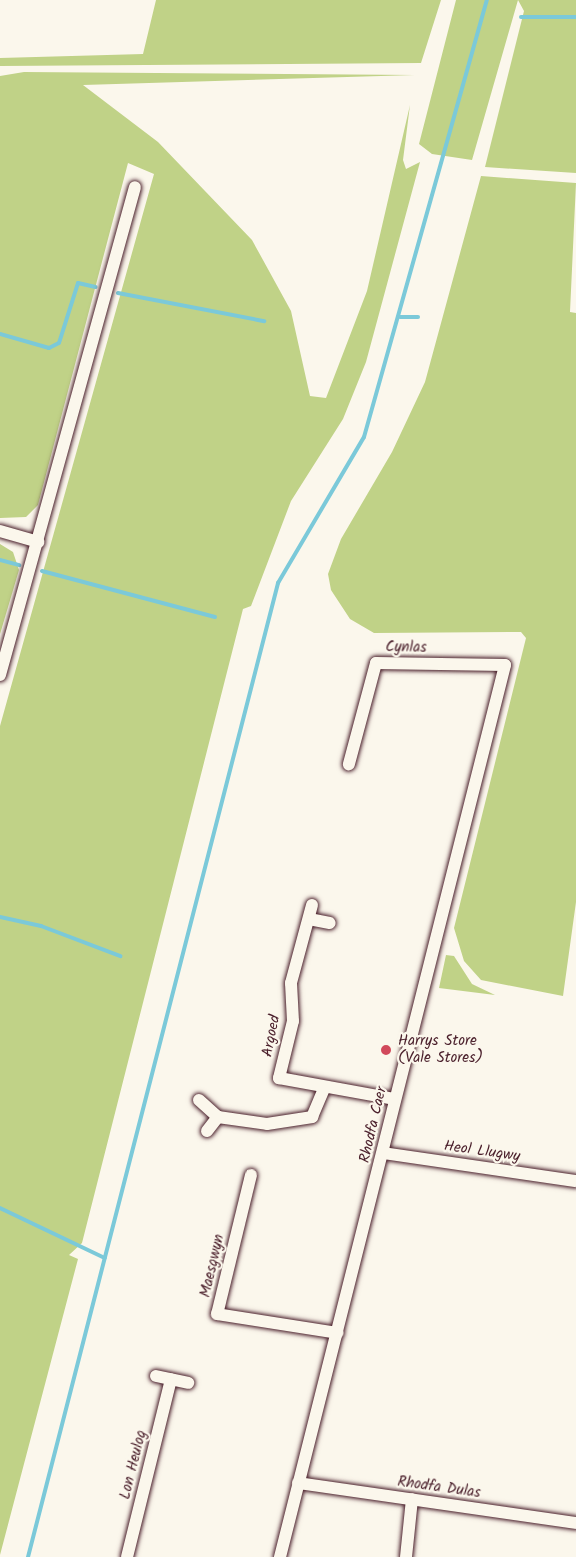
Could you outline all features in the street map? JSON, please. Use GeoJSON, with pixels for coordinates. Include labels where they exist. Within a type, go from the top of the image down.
{"type":"FeatureCollection","features":[{"type":"Feature","properties":{"kind":"street"},"geometry":{"type":"LineString","coordinates":[[0,675],[135,187]]}},
{"type":"Feature","properties":{"kind":"street"},"geometry":{"type":"LineString","coordinates":[[0,531],[38,542]]}},
{"type":"Feature","properties":{"kind":"street","name":"Cynlas"},"geometry":{"type":"LineString","coordinates":[[349,764],[376,663],[505,665]]}},
{"type":"Feature","properties":{"kind":"street","name":"Rhodfa Caer"},"geometry":{"type":"LineString","coordinates":[[280,1557],[505,665]]}},
{"type":"Feature","properties":{"kind":"street","name":"Argoed"},"geometry":{"type":"LineString","coordinates":[[312,906],[291,983],[293,1021],[279,1078],[324,1089],[395,1099]]}},
{"type":"Feature","properties":{"kind":"street"},"geometry":{"type":"LineString","coordinates":[[309,919],[330,923]]}},
{"type":"Feature","properties":{"kind":"street"},"geometry":{"type":"LineString","coordinates":[[199,1100],[218,1117],[267,1124],[305,1119],[318,1113],[324,1089]]}},
{"type":"Feature","properties":{"kind":"street"},"geometry":{"type":"LineString","coordinates":[[207,1131],[218,1117]]}},
{"type":"Feature","properties":{"kind":"street","name":"Heol Llugwy"},"geometry":{"type":"LineString","coordinates":[[383,1153],[576,1181]]}},
{"type":"Feature","properties":{"kind":"street","name":"Maesgwyn"},"geometry":{"type":"LineString","coordinates":[[251,1175],[217,1314],[338,1333]]}},
{"type":"Feature","properties":{"kind":"street"},"geometry":{"type":"LineString","coordinates":[[156,1376],[188,1383]]}},
{"type":"Feature","properties":{"kind":"street","name":"Lon Heulog"},"geometry":{"type":"LineString","coordinates":[[126,1557],[171,1379]]}},
{"type":"Feature","properties":{"kind":"street","name":"Rhodfa Dulas"},"geometry":{"type":"LineString","coordinates":[[298,1483],[576,1523]]}},
{"type":"Feature","properties":{"kind":"street"},"geometry":{"type":"LineString","coordinates":[[406,1557],[412,1499]]}},
{"type":"Feature","properties":{"kind":"green space"},"geometry":{"type":"Polygon","coordinates":[[[156,0],[441,0],[421,63],[0,66],[0,58],[143,54],[156,0]]]}},
{"type":"Feature","properties":{"kind":"green space"},"geometry":{"type":"Polygon","coordinates":[[[456,0],[518,0],[472,160],[432,154],[419,144],[456,0]]]}},
{"type":"Feature","properties":{"kind":"green space"},"geometry":{"type":"Polygon","coordinates":[[[518,0],[576,0],[576,173],[485,167],[524,11],[518,0]]]}},
{"type":"Feature","properties":{"kind":"green space"},"geometry":{"type":"Polygon","coordinates":[[[24,72],[415,75],[83,85],[158,142],[252,240],[291,311],[310,396],[326,398],[367,291],[410,105],[403,160],[406,169],[420,162],[366,362],[343,419],[291,501],[251,606],[243,609],[82,1243],[69,1255],[78,1259],[0,1555],[0,726],[154,174],[128,163],[38,505],[26,517],[0,518],[0,76],[24,72]]]}},
{"type":"Feature","properties":{"kind":"green space"},"geometry":{"type":"Polygon","coordinates":[[[481,176],[576,183],[570,312],[576,313],[576,902],[563,996],[481,980],[464,961],[454,928],[526,638],[521,632],[374,633],[350,619],[331,590],[328,574],[341,539],[392,452],[425,382],[481,176]]]}},
{"type":"Feature","properties":{"kind":"green space"},"geometry":{"type":"Polygon","coordinates":[[[0,544],[13,552],[19,570],[0,634],[0,544]]]}},
{"type":"Feature","properties":{"kind":"green space"},"geometry":{"type":"Polygon","coordinates":[[[446,955],[454,956],[472,984],[495,995],[439,988],[446,955]]]}},
{"type":"Feature","properties":{"kind":"waterway"},"geometry":{"type":"LineString","coordinates":[[28,1557],[278,583],[364,437],[487,0]]}},
{"type":"Feature","properties":{"kind":"waterway"},"geometry":{"type":"LineString","coordinates":[[521,17],[576,17]]}},
{"type":"Feature","properties":{"kind":"waterway"},"geometry":{"type":"LineString","coordinates":[[0,334],[49,348],[59,343],[78,283],[96,287]]}},
{"type":"Feature","properties":{"kind":"waterway"},"geometry":{"type":"LineString","coordinates":[[118,293],[264,321]]}},
{"type":"Feature","properties":{"kind":"waterway"},"geometry":{"type":"LineString","coordinates":[[400,317],[418,317]]}},
{"type":"Feature","properties":{"kind":"waterway"},"geometry":{"type":"LineString","coordinates":[[0,560],[19,565]]}},
{"type":"Feature","properties":{"kind":"waterway"},"geometry":{"type":"LineString","coordinates":[[42,571],[215,617]]}},
{"type":"Feature","properties":{"kind":"waterway"},"geometry":{"type":"LineString","coordinates":[[0,917],[41,926],[120,956]]}},
{"type":"Feature","properties":{"kind":"waterway"},"geometry":{"type":"LineString","coordinates":[[0,1208],[105,1258]]}},
{"type":"Feature","properties":{"kind":"place","name":"Harrys Store (Vale Stores)"},"geometry":{"type":"Point","coordinates":[386,1050]}}]}
